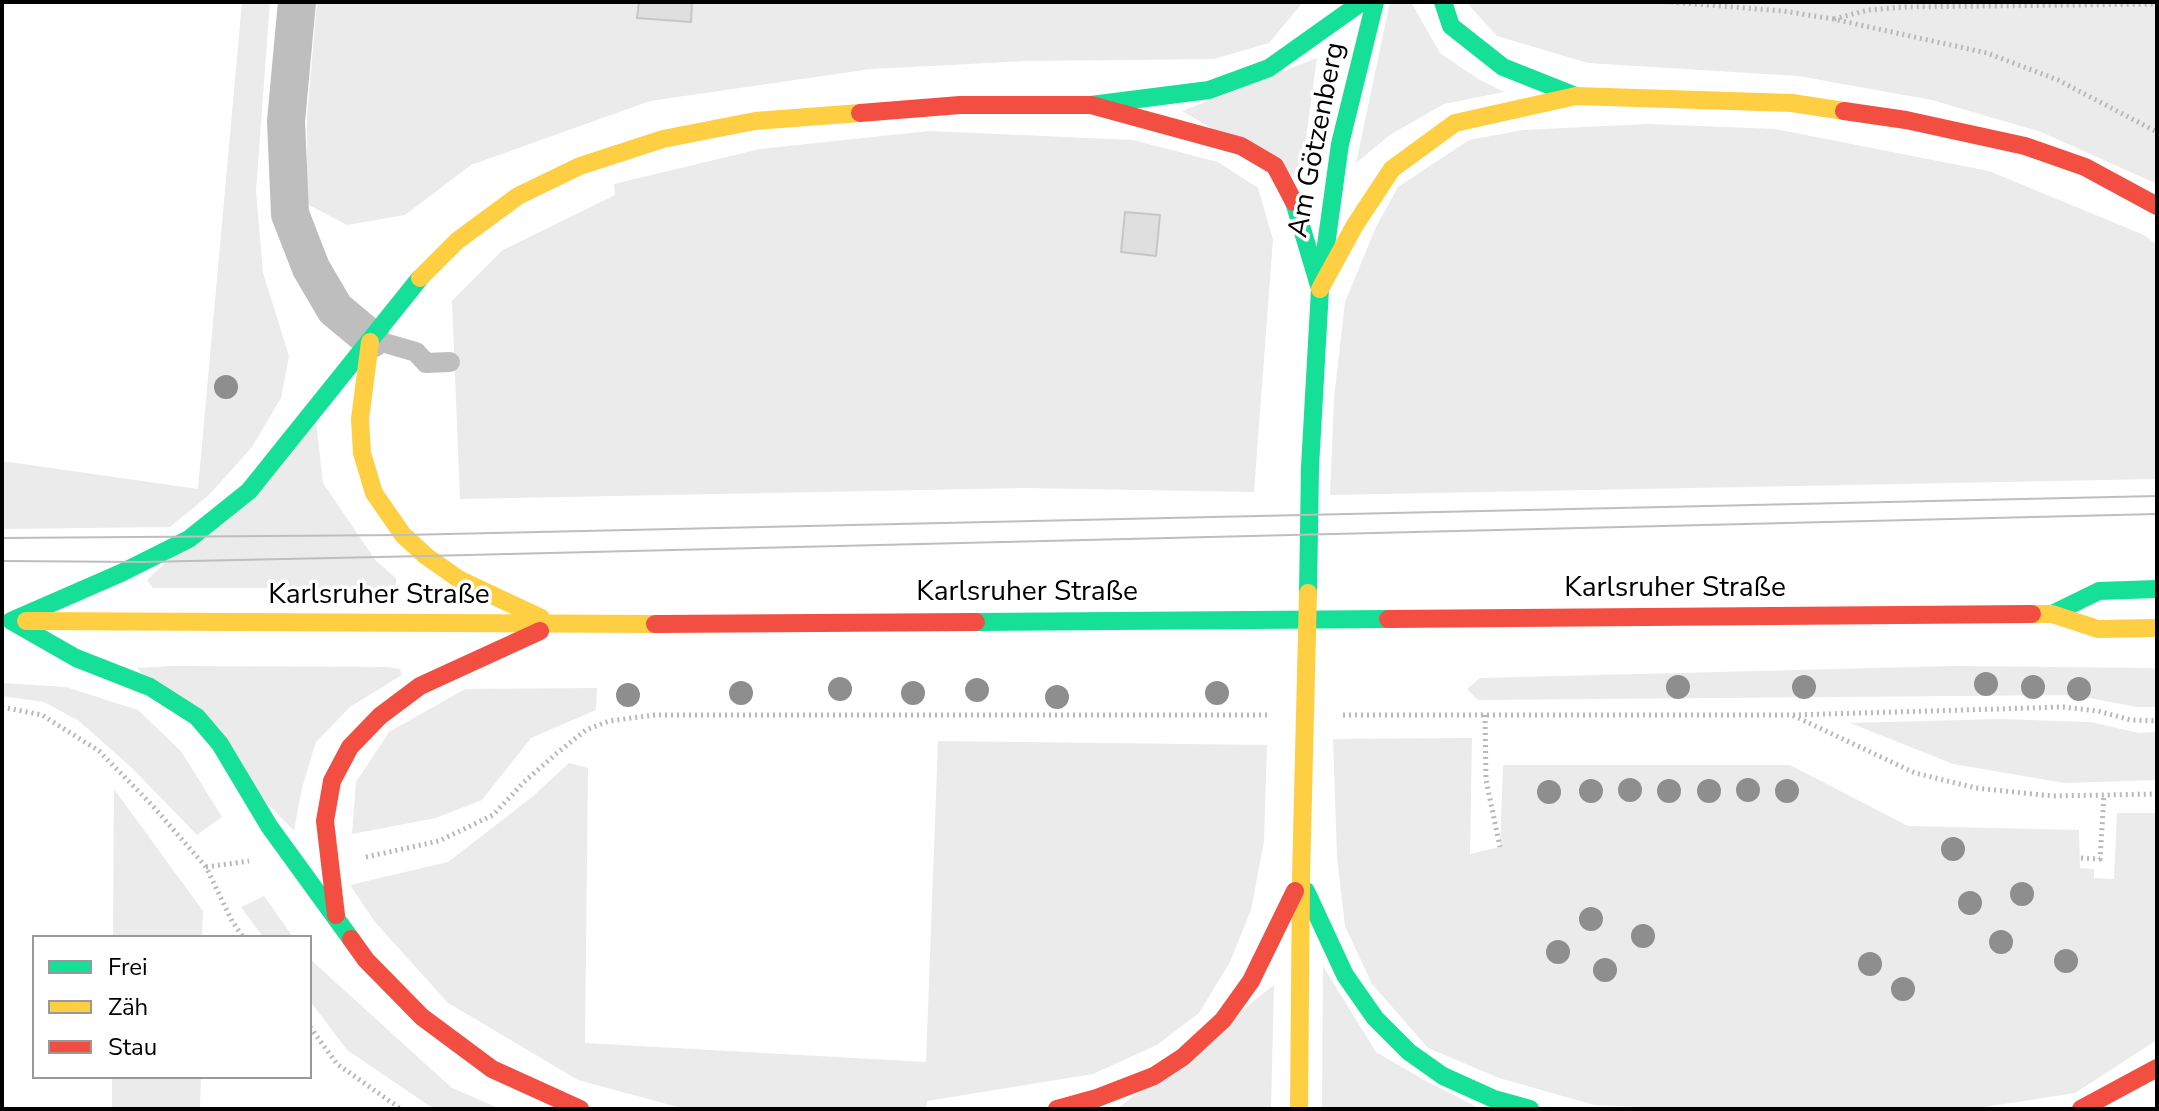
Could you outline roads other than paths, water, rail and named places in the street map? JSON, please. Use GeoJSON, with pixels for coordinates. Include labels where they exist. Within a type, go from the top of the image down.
{"type":"FeatureCollection","features":[{"type":"Feature","properties":{"kind":"main road"},"geometry":{"type":"LineString","coordinates":[[7,621],[121,573],[189,539],[249,491],[409,288],[457,241],[518,196],[594,162],[663,139],[755,121],[960,105],[1091,105],[1209,90],[1269,68],[1362,2]]}},
{"type":"Feature","properties":{"kind":"main road","name":"Am Götzenberg"},"geometry":{"type":"LineString","coordinates":[[1320,289],[1340,144],[1375,2]]}},
{"type":"Feature","properties":{"kind":"main road"},"geometry":{"type":"LineString","coordinates":[[1443,2],[1451,26],[1503,67],[1576,96]]}},
{"type":"Feature","properties":{"kind":"main road"},"geometry":{"type":"LineString","coordinates":[[1320,289],[1355,225],[1392,169],[1455,123],[1576,96],[1792,103],[1906,120],[2025,146],[2085,167],[2157,206]]}},
{"type":"Feature","properties":{"kind":"main road"},"geometry":{"type":"LineString","coordinates":[[1091,105],[1241,146],[1275,166],[1297,207],[1320,289],[1310,467],[1299,1109]]}},
{"type":"Feature","properties":{"kind":"main road"},"geometry":{"type":"LineString","coordinates":[[371,339],[360,419],[362,453],[374,493],[403,535],[426,556],[460,580],[554,625]]}},
{"type":"Feature","properties":{"kind":"main road","name":"Karlsruher Straße"},"geometry":{"type":"LineString","coordinates":[[2052,614],[2099,591],[2157,589]]}},
{"type":"Feature","properties":{"kind":"main road","name":"Karlsruher Straße"},"geometry":{"type":"LineString","coordinates":[[7,621],[554,625],[2052,614],[2098,629],[2157,628]]}},
{"type":"Feature","properties":{"kind":"main road"},"geometry":{"type":"LineString","coordinates":[[7,621],[76,658],[150,687],[197,717],[220,744],[269,826],[366,960],[422,1017],[492,1069],[580,1109]]}},
{"type":"Feature","properties":{"kind":"main road"},"geometry":{"type":"LineString","coordinates":[[337,918],[325,821],[332,781],[350,747],[380,716],[420,686],[554,625]]}},
{"type":"Feature","properties":{"kind":"main road"},"geometry":{"type":"LineString","coordinates":[[1057,1109],[1097,1098],[1154,1076],[1183,1057],[1223,1020],[1251,981],[1301,877]]}},
{"type":"Feature","properties":{"kind":"main road"},"geometry":{"type":"LineString","coordinates":[[1301,877],[1345,975],[1375,1018],[1409,1052],[1443,1076],[1494,1099],[1530,1109]]}},
{"type":"Feature","properties":{"kind":"main road"},"geometry":{"type":"LineString","coordinates":[[2081,1109],[2157,1069]]}},
{"type":"Feature","properties":{"kind":"street"},"geometry":{"type":"LineString","coordinates":[[297,2],[286,121],[290,214],[311,268],[335,309],[371,339]]}},
{"type":"Feature","properties":{"kind":"lane"},"geometry":{"type":"LineString","coordinates":[[371,339],[416,352],[426,363],[450,362]]}},
{"type":"Feature","properties":{"kind":"tram line"},"geometry":{"type":"LineString","coordinates":[[2,538],[403,535],[2157,496]]}},
{"type":"Feature","properties":{"kind":"tram line"},"geometry":{"type":"LineString","coordinates":[[2,561],[143,562],[426,556],[2157,514]]}}]}
